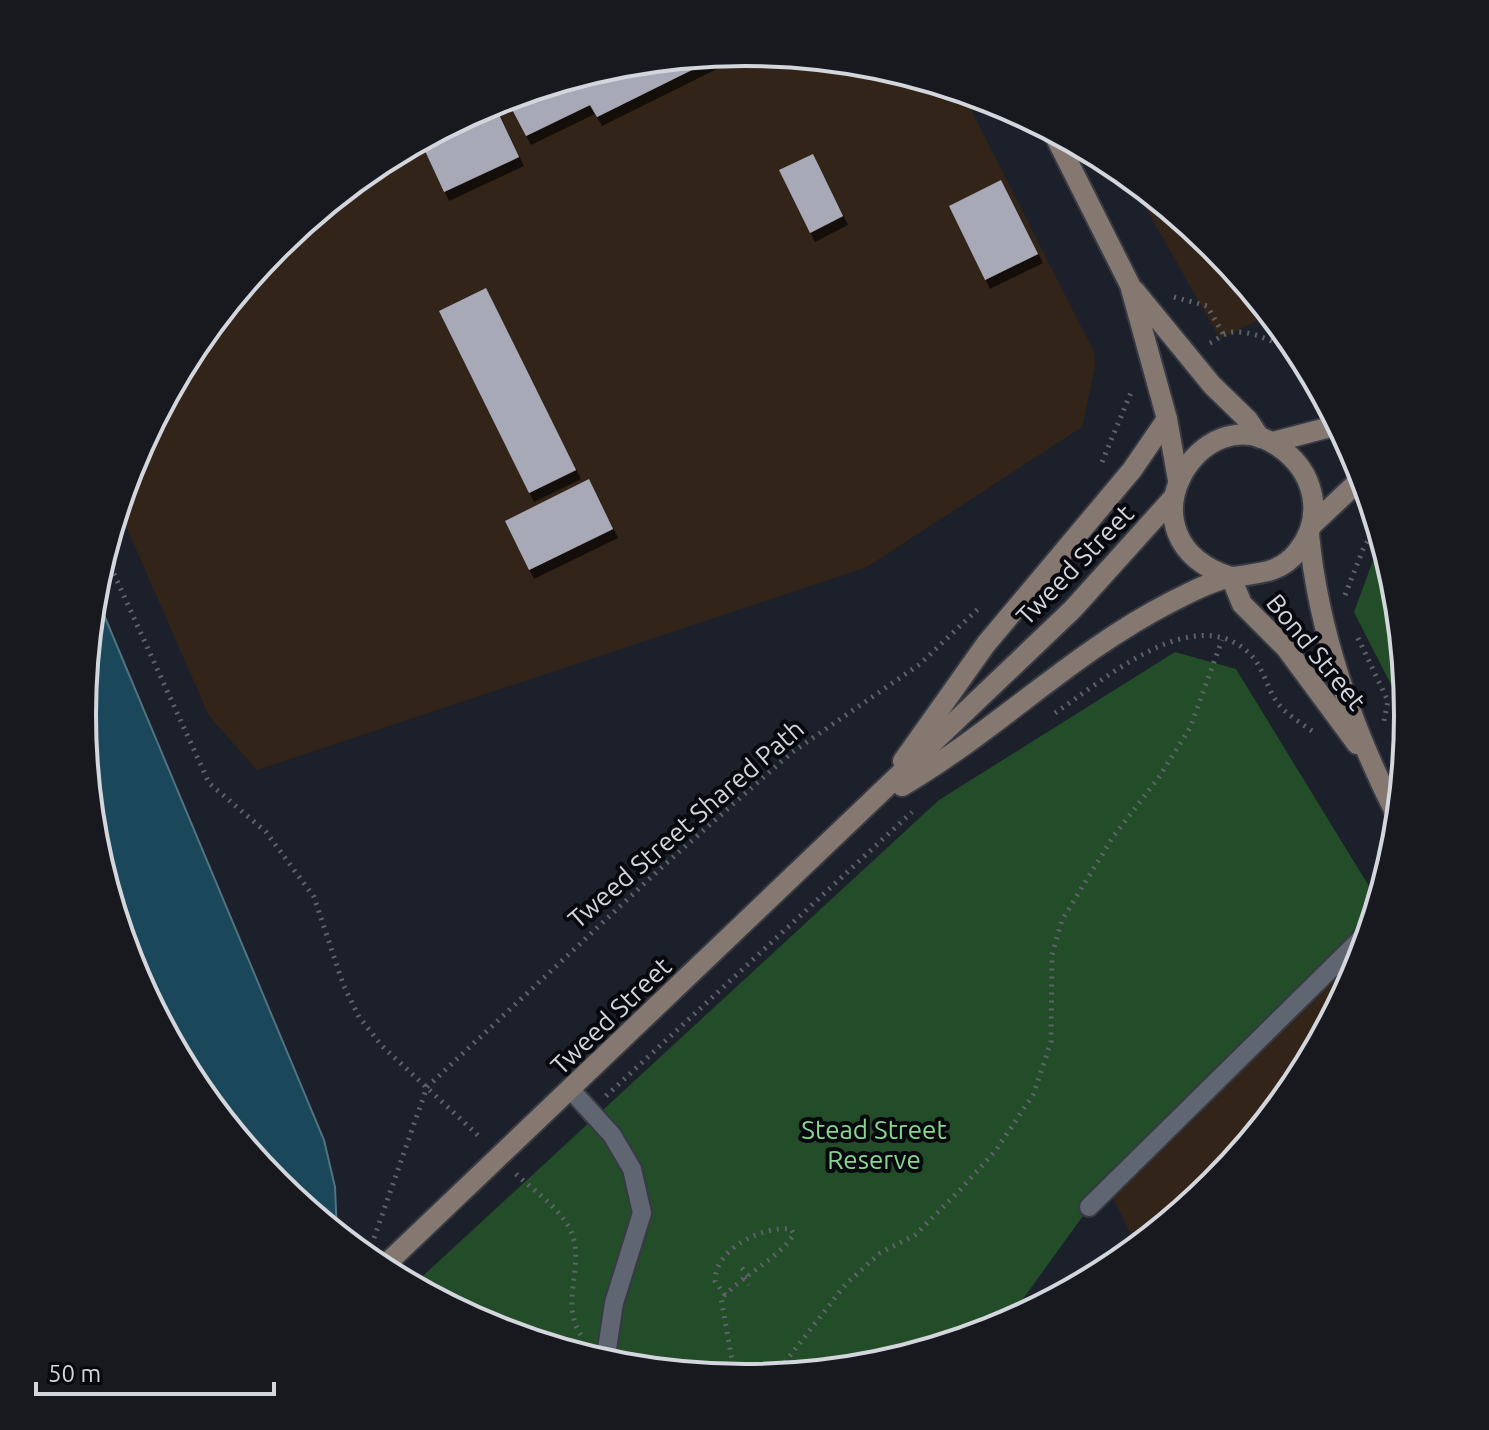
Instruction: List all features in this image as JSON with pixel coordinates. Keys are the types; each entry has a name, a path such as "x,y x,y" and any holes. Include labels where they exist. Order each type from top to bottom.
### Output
{"main road":[{"name":"Bond Street","path":"1062,149 1130,285 1167,419 1175,489 1173,516 1186,549 1199,562 1231,577 1255,577 1278,569 1296,554 1310,530"},
{"name":"Bond Street","path":"1130,285 1266,440 1293,457 1308,477 1314,500 1310,530 1319,602 1367,757"},
{"path":"875,800 986,644 1132,470 1167,419"},
{"path":"1175,489 1188,463 1211,445 1240,436 1266,440 1323,421"},
{"path":"1310,530 1352,488"},
{"name":"Tweed Street","path":"391,1259 1073,609 1175,489"},
{"name":"Bond Street","path":"1231,577 1242,604 1286,648 1367,757 1388,799"},
{"name":"Tweed Street","path":"875,800 942,762 1069,664 1139,618 1231,577"}],"lane":[{"path":"1089,1207 1349,951"},
{"path":"571,1090 588,1113 612,1135 632,1169 642,1213 614,1303 607,1349"}],"path":[{"path":"1179,298 1207,306 1224,335"},
{"path":"1199,350 1224,335 1245,334 1280,348"},
{"path":"1099,469 1133,389 1141,383"},
{"path":"1344,602 1369,539"},
{"path":"112,570 209,783 266,832 314,897 343,984 359,1017 382,1046 500,1155"},
{"name":"Tweed Street Shared Path","path":"371,1245 427,1087 573,948 779,764 920,664 987,600"},
{"path":"1354,631 1388,701 1385,717"},
{"path":"1041,722 1153,648 1180,636 1222,640 1249,652 1260,666 1280,705 1315,734"},
{"path":"784,1363 845,1285 880,1253 915,1235 959,1191 996,1150 1033,1095 1051,1042 1052,955 1062,920 1113,837 1159,777 1190,728 1222,640"},
{"path":"588,1113 914,809"},
{"path":"529,1164 517,1174 555,1210 571,1232 575,1248 571,1312 586,1342"},
{"path":"725,1295 715,1281 716,1269 735,1248 765,1231 791,1229 794,1234 791,1240 778,1250 725,1295 721,1298 733,1364"},
{"path":"742,1268 749,1285"}],"shaded area":[{"path":"702,67 787,67 871,78 969,106 1094,352 1095,367 1082,427 867,567 257,770 209,716 125,524 162,428 205,354 257,287 286,256 349,200 420,153 496,115 536,100 618,78"},
{"path":"1143,202 1203,256 1259,320 1220,339"},
{"path":"1358,928 1327,1002 1307,1040 1259,1110 1203,1174 1132,1236 1106,1184"}],"green space":[{"path":"1374,558 1388,630 1393,688 1354,612"},
{"name":"Stead Street Reserve","path":"1175,652 1236,669 1370,887 1358,928 1106,1184 1021,1302 993,1315 953,1330 871,1352 787,1363 702,1363 618,1352 536,1330 496,1315 421,1278 939,800"}],"water":[{"path":"104,614 324,1140 335,1187 336,1219 286,1174 230,1110 182,1039 145,963 118,883 101,800 96,715"}],"building":[{"path":"696,68 597,117 590,105 526,136 512,109 618,78"},
{"path":"499,114 519,157 444,192 425,150"},
{"path":"813,154 843,216 810,233 779,170"},
{"path":"1001,180 1038,254 985,280 949,206"},
{"path":"486,288 576,470 529,493 439,311"},
{"path":"589,479 613,529 529,570 505,521"}]}
